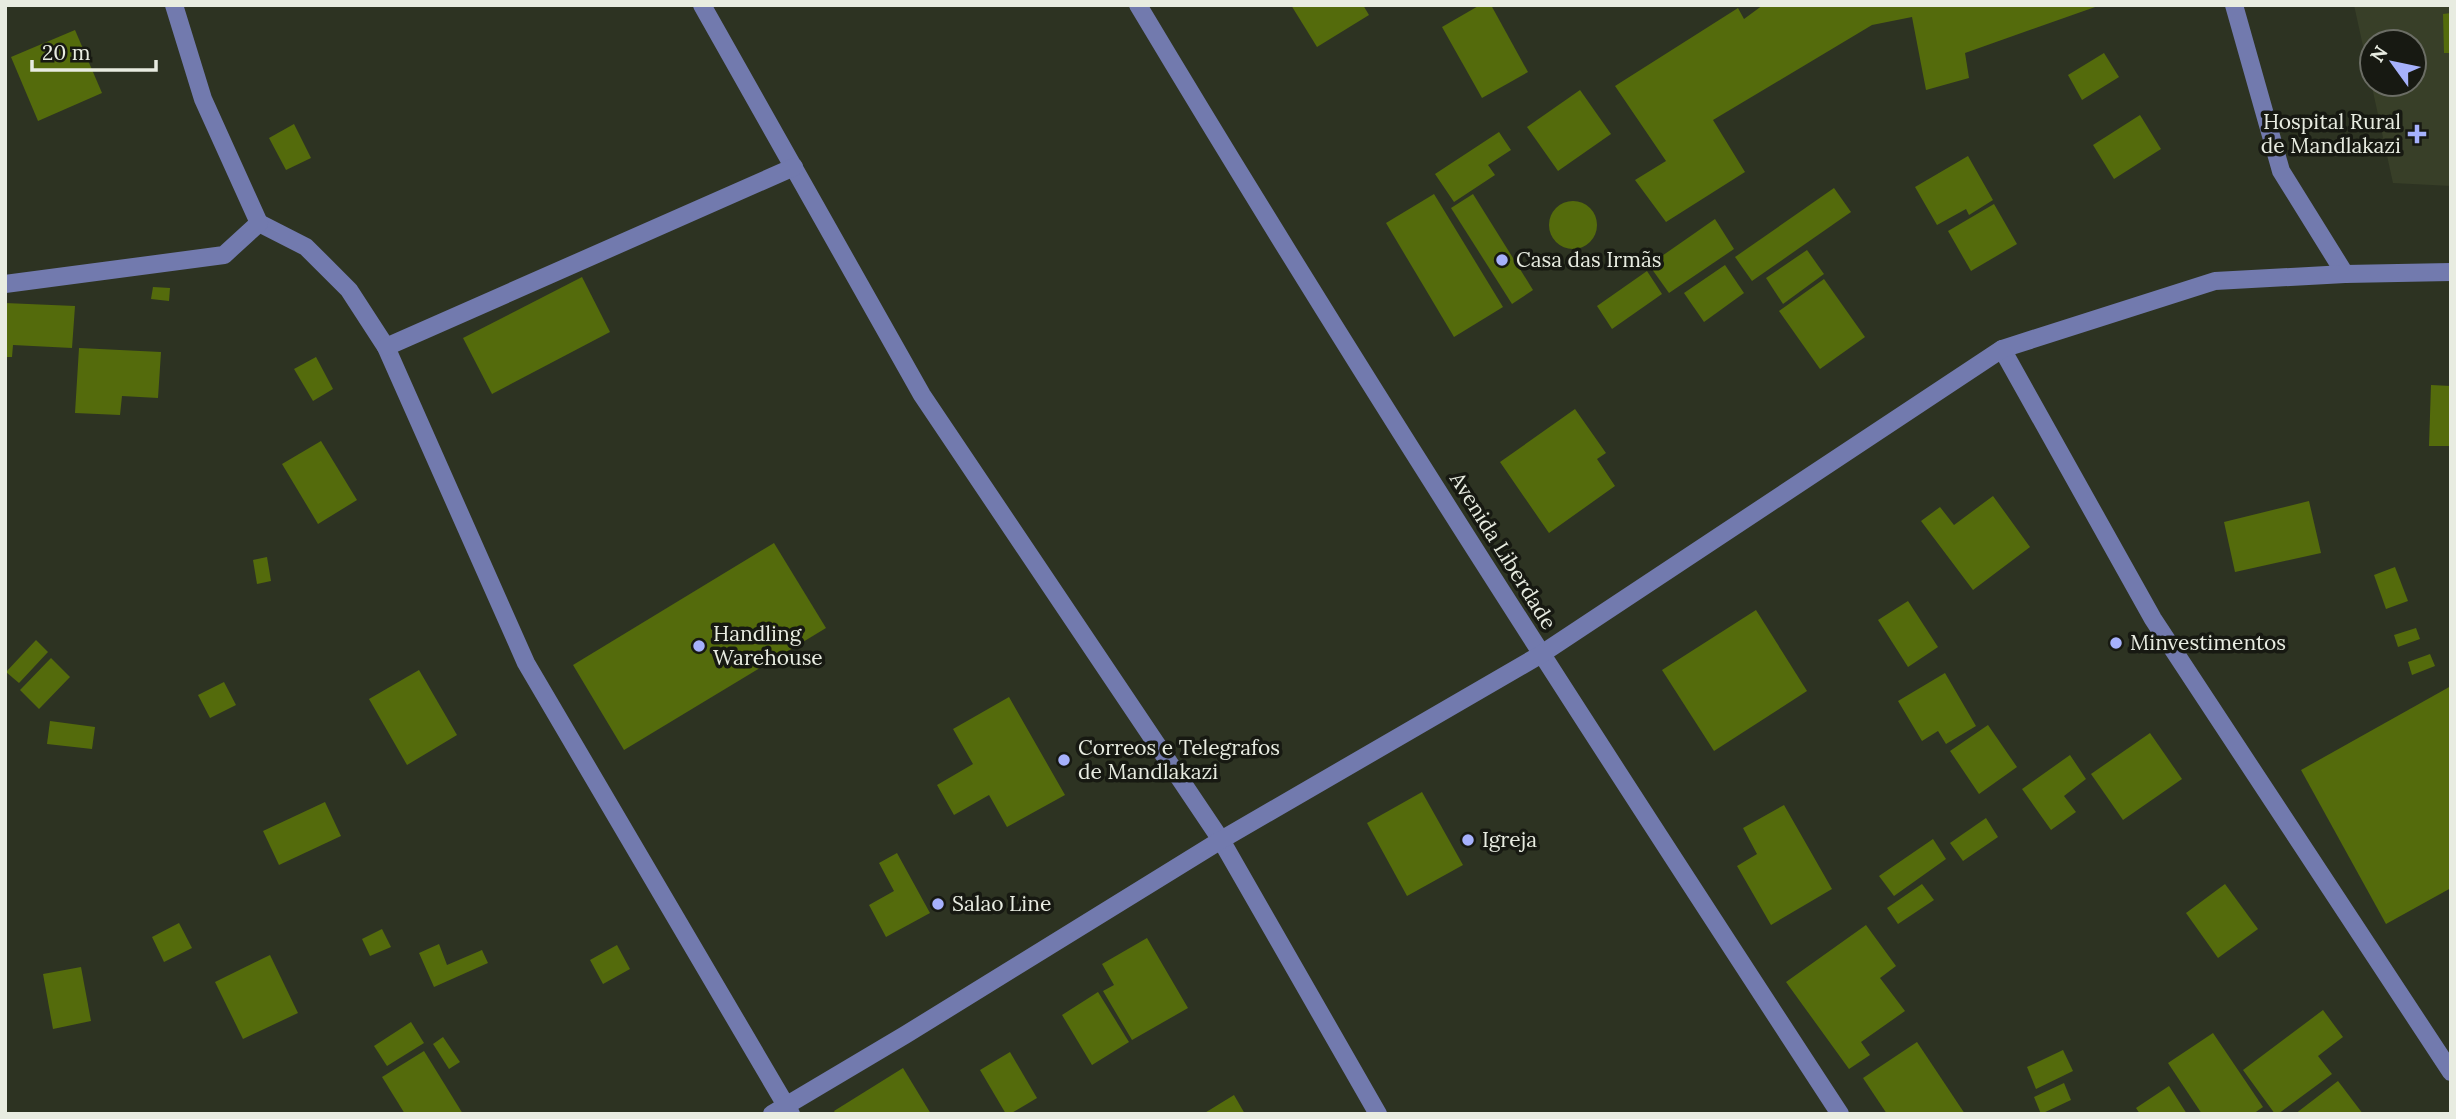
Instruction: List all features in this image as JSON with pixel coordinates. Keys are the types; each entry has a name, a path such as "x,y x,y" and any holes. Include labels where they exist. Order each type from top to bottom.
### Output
{"street":[{"path":"174,5 203,99 259,223 306,247 349,290 386,347 526,663 783,1111 1221,840 1541,655 2002,349 2215,281 2451,272"},
{"path":"702,5 922,395 1221,840 1378,1114"},
{"name":"Avenida Liberdade","path":"1139,5 1219,139 1541,655 1840,1114"},
{"path":"2234,5 2281,171 2346,274"},
{"path":"386,347 794,167"},
{"path":"5,284 224,255 259,223"},
{"path":"2002,349 2153,619 2451,1072"}],"shaded area":[{"name":"Hospital Rural de Mandlakazi","path":"2354,5 2451,5 2451,186 2393,183 2374,98 2428,98 2428,28 2359,28"}],"building":[{"path":"1291,5 1363,5 1369,15 1317,47"},
{"path":"1480,5 1491,5 1528,72 1482,98 1442,27"},
{"path":"1763,5 2098,6 1965,53 1969,78 1926,90 1912,17 1872,25 1713,120 1745,172 1666,222 1635,180 1666,161 1615,86 1738,8 1744,19"},
{"path":"2451,13 2451,53 2444,53 2443,14"},
{"path":"75,30 102,93 38,121 11,57"},
{"path":"2104,53 2119,77 2082,100 2068,75"},
{"path":"1580,90 1611,134 1558,171 1527,127"},
{"path":"2140,115 2161,149 2114,179 2093,145"},
{"path":"294,124 311,158 286,170 269,138"},
{"path":"1499,132 1511,150 1488,165 1495,175 1454,202 1435,174"},
{"path":"1968,156 1993,200 1969,215 1966,209 1937,225 1915,187"},
{"path":"1834,188 1851,212 1752,281 1735,257"},
{"path":"1434,194 1503,307 1454,337 1386,223"},
{"path":"1473,194 1533,290 1512,304 1451,208"},
{"path":"1573,201 1590,208 1597,225 1590,242 1573,249 1556,242 1549,225 1556,208"},
{"path":"1994,204 2017,244 1971,271 1948,231"},
{"path":"1715,219 1734,249 1669,293 1649,265"},
{"path":"1807,250 1824,274 1783,304 1766,278"},
{"path":"1725,265 1744,293 1704,322 1684,293"},
{"path":"1647,271 1662,294 1612,329 1597,306"},
{"path":"582,277 610,332 492,394 463,338"},
{"path":"1824,279 1865,337 1820,369 1779,311"},
{"path":"153,287 170,288 169,301 151,299"},
{"path":"5,303 75,306 72,348 13,345 12,357 5,357"},
{"path":"79,348 161,352 158,398 122,396 120,415 75,413"},
{"path":"316,357 333,389 313,401 294,369"},
{"path":"2431,385 2451,386 2450,446 2429,446"},
{"path":"1575,409 1606,453 1597,459 1615,486 1549,533 1500,462"},
{"path":"321,441 357,500 318,524 282,464"},
{"path":"1993,496 2030,547 1973,590 1921,521 1940,507 1954,525"},
{"path":"2309,501 2321,553 2235,572 2224,522"},
{"name":"Handling Warehouse","path":"774,543 826,628 624,750 573,665"},
{"path":"267,557 271,581 257,584 253,560"},
{"path":"2395,567 2408,601 2386,609 2374,575"},
{"path":"1908,601 1938,647 1908,667 1878,620"},
{"path":"1756,610 1807,691 1714,751 1662,670"},
{"path":"2416,628 2420,639 2398,647 2394,635"},
{"path":"36,640 48,652 19,683 6,672"},
{"path":"2430,654 2435,666 2412,675 2408,662"},
{"path":"51,658 70,677 39,709 20,690"},
{"path":"419,670 457,735 407,765 369,699"},
{"path":"1945,673 1976,726 1946,744 1938,731 1922,741 1898,701"},
{"path":"224,682 236,705 210,718 198,695"},
{"path":"2451,686 2451,888 2386,924 2301,770"},
{"path":"1009,697 1065,795 1007,827 989,795 954,815 937,785 973,764 953,729"},
{"path":"50,721 95,727 92,749 47,744"},
{"path":"1988,725 2017,767 1979,794 1950,751"},
{"path":"2150,733 2182,779 2123,820 2091,774"},
{"path":"2070,755 2086,779 2064,796 2076,812 2051,830 2022,789"},
{"path":"1422,792 1463,865 1407,896 1367,823"},
{"path":"325,802 341,836 279,865 263,831"},
{"path":"1784,805 1832,889 1771,925 1737,866 1757,854 1743,828"},
{"path":"1986,818 1998,837 1963,861 1950,843"},
{"path":"1933,839 1946,859 1894,896 1879,876"},
{"path":"897,853 930,913 886,937 869,905 894,891 879,863"},
{"path":"1922,884 1934,900 1898,924 1887,908"},
{"path":"2225,884 2258,929 2218,958 2186,913"},
{"path":"179,923 192,948 164,962 152,937"},
{"path":"1866,925 1896,966 1880,978 1905,1011 1861,1042 1870,1055 1849,1069 1786,982"},
{"path":"382,929 391,947 370,956 362,939"},
{"path":"1147,938 1188,1008 1132,1040 1103,991 1114,985 1102,964"},
{"path":"439,944 447,965 482,950 488,963 434,987 419,953"},
{"path":"617,945 630,969 603,984 590,960"},
{"path":"270,955 298,1013 243,1039 215,982"},
{"path":"81,967 91,1021 53,1029 43,974"},
{"path":"1098,992 1129,1042 1092,1065 1062,1015"},
{"path":"2323,1010 2343,1037 2318,1056 2332,1074 2275,1114 2243,1070"},
{"path":"411,1022 424,1043 387,1066 374,1046"},
{"path":"2213,1033 2263,1107 2253,1114 2202,1114 2168,1063"},
{"path":"443,1037 460,1062 449,1069 433,1044"},
{"path":"1917,1042 1965,1114 1887,1114 1863,1078"},
{"path":"2063,1050 2073,1071 2036,1089 2027,1067"},
{"path":"424,1051 463,1114 405,1114 382,1077"},
{"path":"1010,1052 1037,1098 1006,1114 980,1070"},
{"path":"903,1068 931,1114 836,1114 834,1111"},
{"path":"2338,1081 2363,1114 2295,1114"},
{"path":"2064,1083 2071,1100 2041,1114 2034,1097"},
{"path":"2169,1086 2187,1114 2140,1114 2136,1108"},
{"path":"1234,1095 1245,1114 1203,1114"}],"place":[{"name":"Hospital Rural de Mandlakazi","path":"2417,134"},
{"name":"Casa das Irmãs","path":"1502,260"},
{"name":"Minvestimentos","path":"2116,643"},
{"name":"Handling Warehouse","path":"699,646"},
{"name":"Correos e Telegrafos de Mandlakazi","path":"1064,760"},
{"name":"Igreja","path":"1468,840"},
{"name":"Salao Line","path":"938,904"}]}
